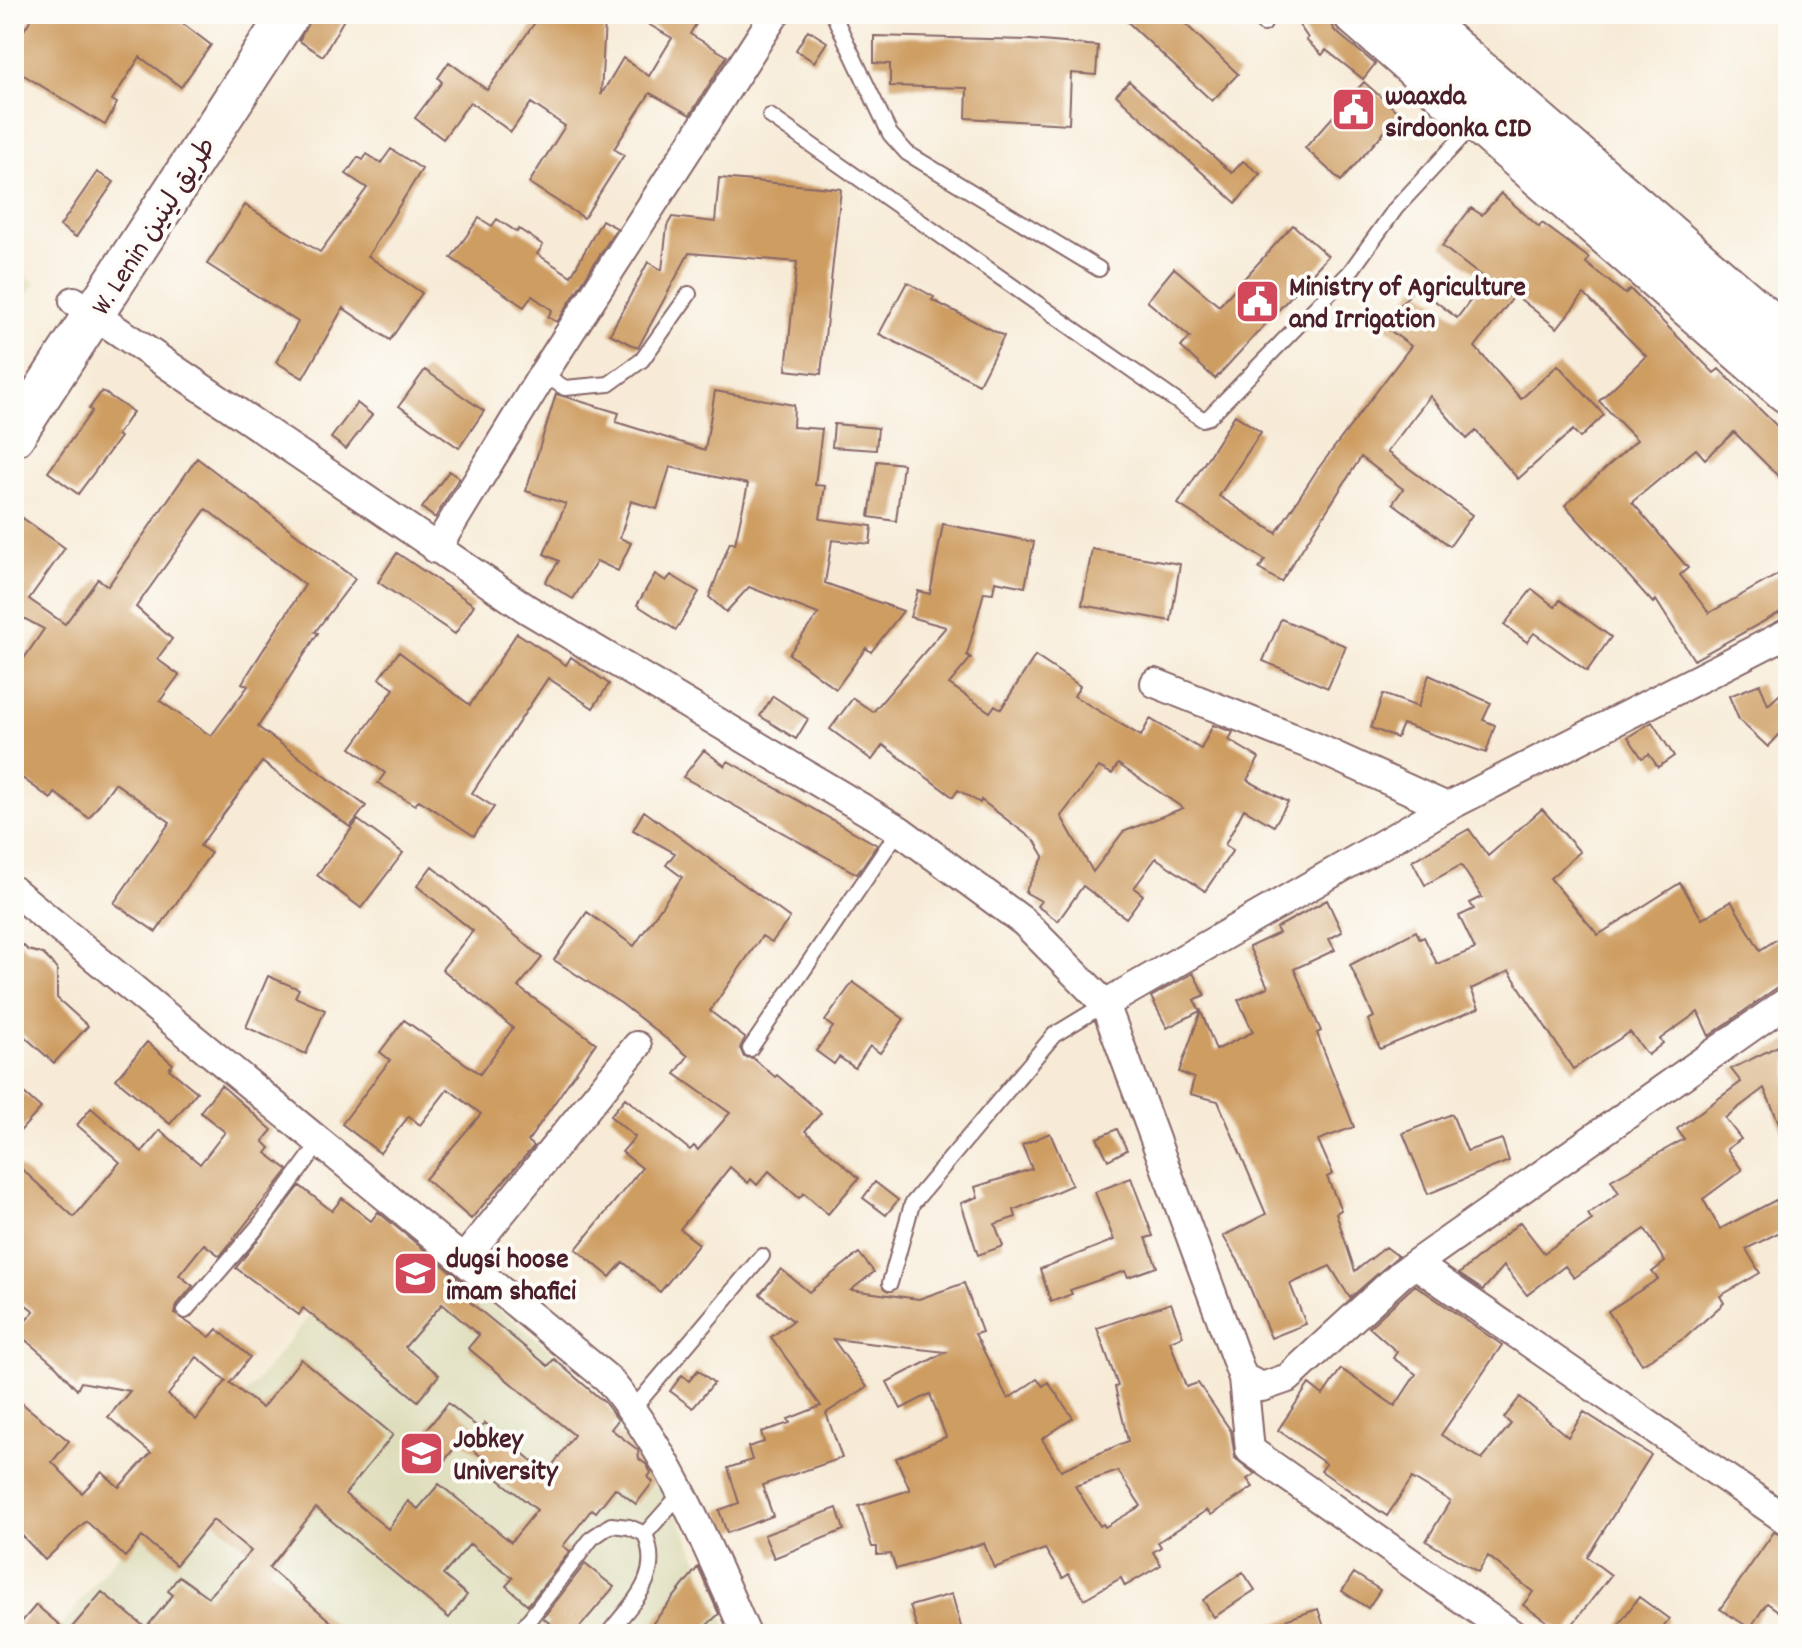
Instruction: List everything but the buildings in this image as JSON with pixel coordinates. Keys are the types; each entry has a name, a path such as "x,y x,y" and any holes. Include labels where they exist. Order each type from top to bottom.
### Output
{"highway":[{"path":"1356,14 1788,391"},
{"path":"1411,14 1788,340"}],"main road":[{"path":"14,391 84,307 274,17"},
{"name":"W. Lenin طريق لينين","path":"14,436 84,307"}],"street":[{"path":"436,549 543,374 775,14"},
{"path":"84,307 527,609 899,830 1024,922 1105,1004 1243,1378 1250,1450 1512,1634"},
{"path":"1105,1004 1447,807 1788,633"},
{"path":"1155,683 1313,746 1447,807"},
{"path":"14,891 608,1379 633,1409 683,1491 746,1634"},
{"path":"1243,1378 1262,1387 1288,1378 1401,1274 1788,1001"},
{"path":"463,1260 637,1046"},
{"path":"1417,1265 1788,1521"}],"lane":[{"path":"833,14 898,145 1099,269"},
{"path":"1252,14 1264,24"},
{"path":"770,116 1202,419 1209,417 1350,272 1396,208 1478,120"},
{"path":"543,374 565,388 609,384 642,360 689,294"},
{"path":"750,1049 899,830"},
{"path":"890,1283 912,1204 1054,1035 1105,1004"},
{"path":"185,1311 261,1223 321,1141"},
{"path":"633,1409 762,1256"},
{"path":"645,1534 683,1491"},
{"path":"518,1634 592,1538 611,1525 629,1527 645,1534 652,1552 649,1581 608,1634"}],"shaded area":[{"path":"14,269 36,283 14,314"},
{"name":"Jobkey University","path":"385,1221 549,1349 626,1423 664,1483 730,1634 54,1634"}],"place":[{"name":"waaxda sirdoonka CID","path":"1354,110"},
{"name":"Ministry of Agriculture and Irrigation","path":"1258,301"},
{"name":"dugsi hoose imam shafici","path":"415,1273"},
{"name":"Jobkey University","path":"422,1453"}]}
